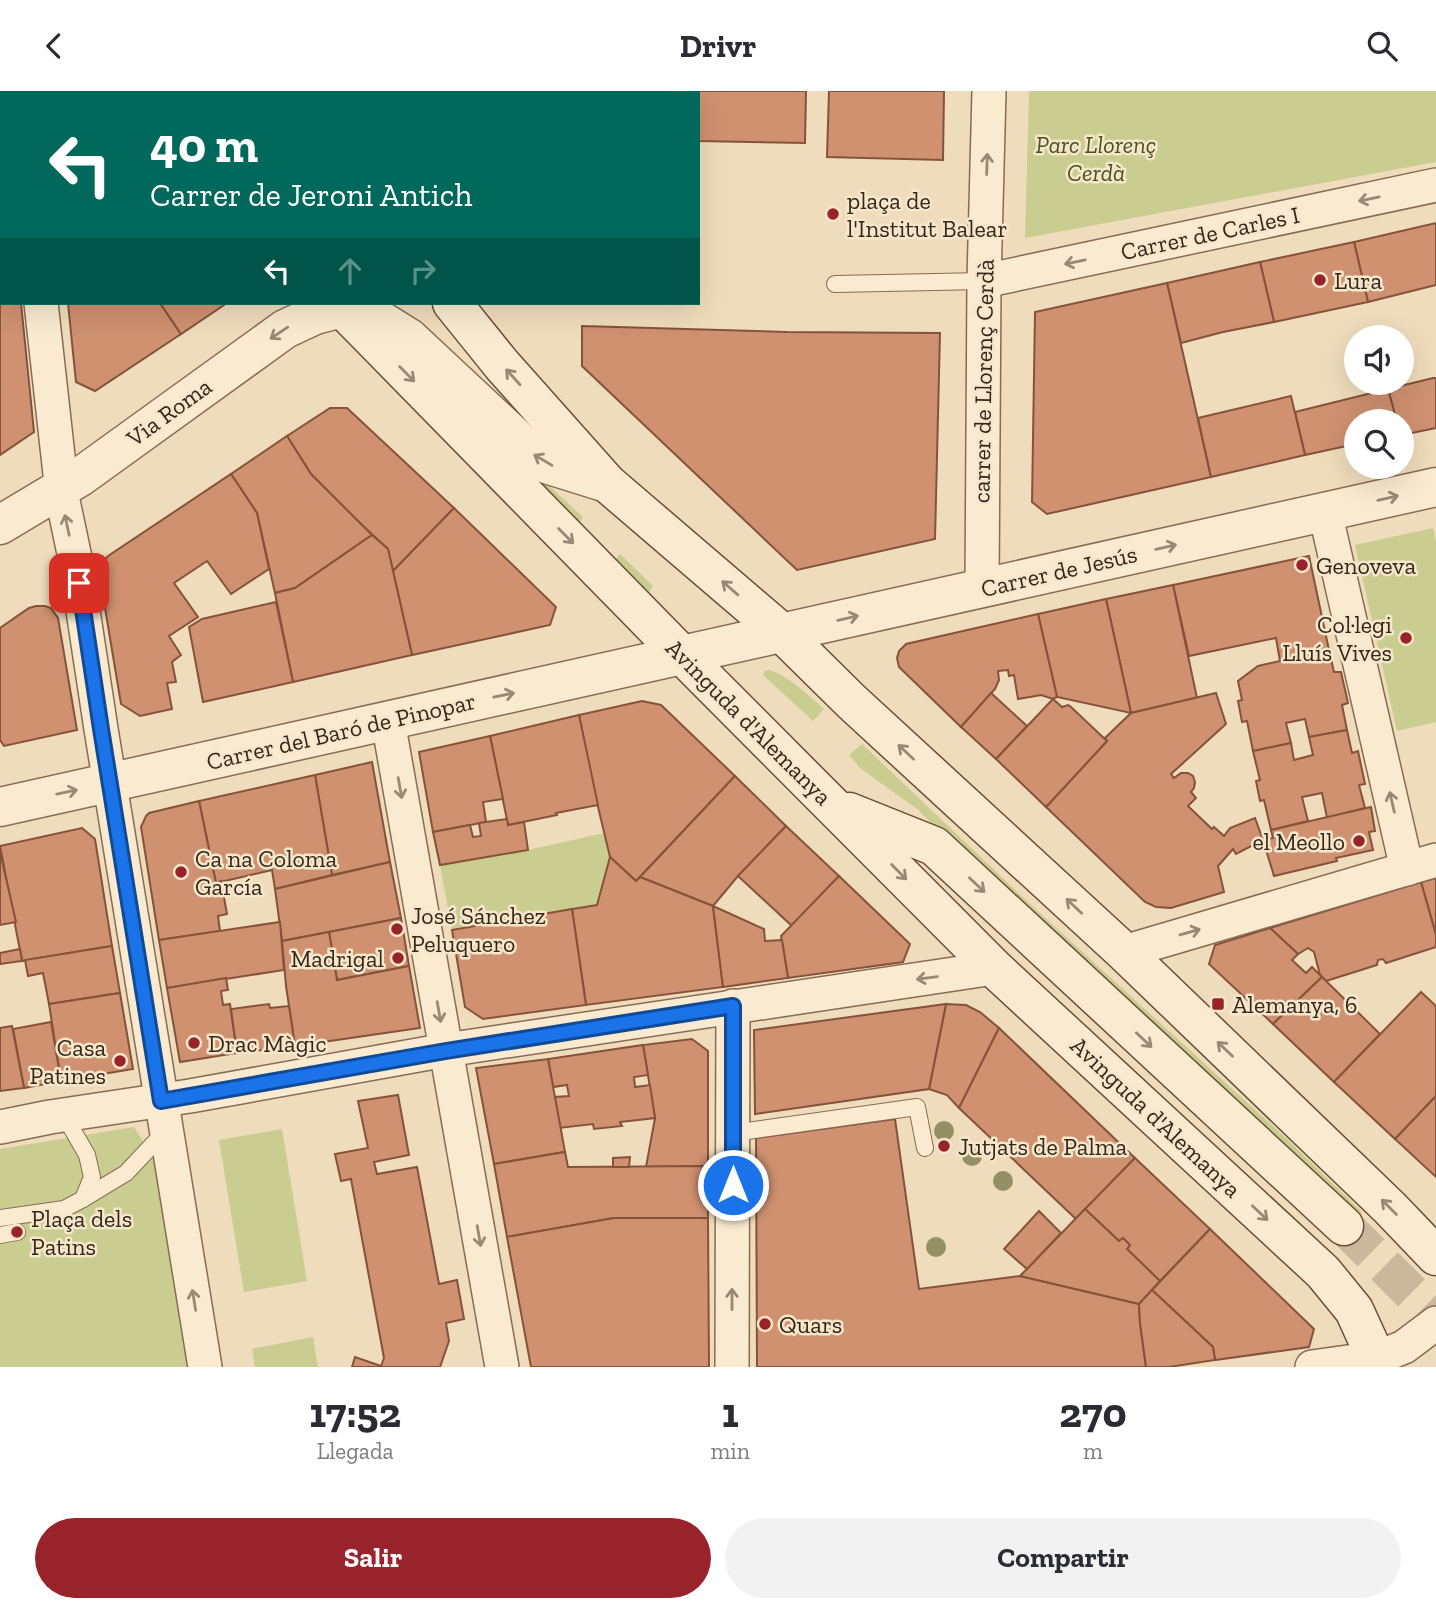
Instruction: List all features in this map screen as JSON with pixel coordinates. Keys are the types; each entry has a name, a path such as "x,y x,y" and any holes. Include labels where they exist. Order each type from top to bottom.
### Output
{"main road":[{"name":"Via Roma","path":"0,525 80,477 285,328 341,305"},
{"path":"341,305 372,315 409,338 543,463 607,483"},
{"name":"Avinguda d'Alemanya","path":"341,305 682,656 994,968 1324,1272 1354,1310 1376,1362"},
{"path":"454,305 502,365 607,483 781,632 852,702 1124,952 1390,1208 1436,1257"},
{"name":"Carrer de Jesús","path":"682,656 1436,487"},
{"name":"Carrer del Baró de Pinopar","path":"0,807 682,656"},
{"path":"834,806 934,846 1344,1226"}],"street":[{"name":"carrer de Llorenç Cerdà","path":"982,588 984,281 989,91"},
{"name":"Carrer de Carles I","path":"984,281 1436,185"},
{"path":"41,305 64,512 75,558 205,1367"},
{"path":"1124,952 1422,864 1325,512"},
{"path":"388,721 502,1367"},
{"path":"0,1127 64,1115 163,1114 446,1051 994,968"},
{"path":"732,1367 733,1006"},
{"path":"1312,1367 1376,1362 1404,1347 1436,1323"}],"lane":[{"path":"835,284 984,281"},
{"path":"733,1133 917,1107 925,1148"},
{"path":"0,1218 64,1209 126,1173 157,1140 163,1114"},
{"path":"64,1115 87,1155 92,1177 83,1199"},
{"path":"0,1235 17,1232"}],"green space":[{"name":"Parc Llorenç Cerdà","path":"1029,91 1436,91 1436,162 1025,238"},
{"path":"419,366 583,517 578,525"},
{"name":"Col·legi Lluís Vives","path":"1433,528 1436,542 1436,722 1397,731 1355,545"},
{"path":"620,554 653,586 649,593 616,559"},
{"path":"770,670 792,682 824,709 813,721 763,675"},
{"path":"862,744 1029,903 1286,1138 1362,1212 1359,1218 971,863 917,809 860,768 849,755"},
{"path":"604,833 610,857 597,905 452,930 440,865 528,850"},
{"path":"134,1127 155,1160 188,1367 0,1367 0,1149"},
{"path":"282,1129 307,1281 244,1292 219,1140"},
{"path":"313,1337 318,1367 255,1367 252,1349"}],"building":[{"path":"700,91 806,91 805,143 700,141"},
{"path":"829,91 944,91 943,160 827,157"},
{"path":"1436,223 1436,285 1368,302 1354,242"},
{"path":"1354,242 1368,302 1274,322 1260,262"},
{"path":"1260,262 1274,322 1181,343 1167,283"},
{"path":"1167,283 1211,477 1047,514 1032,502 1035,312"},
{"path":"0,305 21,305 34,432 0,455"},
{"path":"68,305 161,305 181,334 95,391 76,382"},
{"path":"161,305 224,305 181,334"},
{"path":"582,326 940,333 935,539 797,570 582,366"},
{"path":"1436,378 1436,428 1414,433 1414,409 1393,409 1390,395 1414,395 1414,383"},
{"path":"1364,395 1390,395 1393,409 1344,409 1344,447 1305,455 1295,412"},
{"path":"1291,396 1305,455 1211,477 1198,418"},
{"path":"330,408 347,408 454,508 393,571 388,549 311,474 287,436"},
{"path":"287,436 311,474 372,535 295,588 275,593 257,513 231,474"},
{"path":"231,474 257,513 269,569 231,594 207,561 174,583 198,617 169,636 181,655 172,662 176,682 167,683 172,709 140,716 121,704 100,565 108,556"},
{"path":"454,508 556,607 550,625 412,655 393,571"},
{"path":"372,535 388,549 412,655 293,682 275,593 295,588"},
{"path":"1309,556 1329,650 1280,661 1276,638 1189,656 1173,585"},
{"path":"1173,585 1197,698 1131,713 1106,599"},
{"path":"1106,599 1131,713 1057,697 1038,614"},
{"path":"276,602 293,682 203,702 189,627 202,619"},
{"path":"36,606 51,608 58,618 77,730 4,746 0,740 0,628"},
{"path":"1038,614 1057,697 1053,699 1041,695 1018,699 1014,675 1009,676 1008,670 998,671 999,680 995,689 961,727 899,667 899,651 906,644"},
{"path":"1329,650 1334,672 1341,672 1348,703 1342,705 1347,730 1309,737 1305,719 1286,723 1291,743 1253,751 1247,721 1242,722 1238,701 1242,700 1238,681 1258,666"},
{"path":"991,693 1027,726 996,759 961,727"},
{"path":"1216,693 1226,724 1171,774 1174,778 1181,773 1193,776 1195,782 1191,792 1196,798 1188,806 1212,829 1214,827 1224,836 1230,828 1255,818 1263,840 1236,854 1233,849 1218,866 1224,892 1171,908 1156,907 1145,902 1046,807 1107,741 1105,738 1131,713"},
{"path":"1053,699 1062,707 1070,706 1107,741 1046,807 996,759"},
{"path":"642,701 661,705 735,776 636,881 610,857 579,715"},
{"path":"579,715 598,805 508,825 490,736"},
{"path":"1347,730 1352,753 1358,751 1365,784 1359,785 1365,808 1327,818 1322,793 1302,797 1308,821 1271,830 1264,800 1260,801 1256,781 1260,780 1253,751 1291,743 1294,760 1313,755 1309,737"},
{"path":"490,736 503,799 483,802 486,822 433,832 419,752"},
{"path":"372,762 390,862 332,875 315,775"},
{"path":"315,775 332,875 275,889 272,870 216,883 199,801"},
{"path":"735,776 786,826 713,906 640,877"},
{"name":"Ca na Coloma García","path":"199,801 216,883 221,881 227,914 218,916 220,931 159,940 141,827 149,813"},
{"path":"1371,807 1375,831 1369,832 1373,850 1274,876 1263,840 1273,838 1271,830"},
{"path":"507,819 508,825 524,822 528,850 440,865 433,832 470,825 473,837 481,836 479,823"},
{"path":"786,826 839,876 792,926 738,876"},
{"path":"82,828 95,839 112,946 22,961 0,846"},
{"path":"0,852 16,922 0,925"},
{"path":"610,857 636,881 640,877 713,906 723,987 586,1005 572,909 597,905"},
{"path":"390,862 401,918 282,941 275,889"},
{"path":"839,876 910,944 903,962 788,978 781,936"},
{"path":"1436,878 1436,935 1421,882"},
{"path":"1421,882 1436,935 1436,947 1386,963 1383,959 1378,960 1377,965 1326,981 1320,975 1314,952 1308,948 1298,954 1270,928"},
{"path":"713,906 764,929 765,941 782,940 788,978 723,987"},
{"path":"572,909 586,1005 483,1019 465,1007 452,930"},
{"path":"401,918 409,966 337,980 329,932"},
{"path":"280,922 284,970 167,988 159,940"},
{"path":"1270,928 1298,954 1292,960 1306,973 1312,967 1322,977 1273,1024 1209,964 1215,945"},
{"path":"329,932 337,980 409,966 420,1028 295,1046 282,941"},
{"path":"112,946 120,993 49,1004 43,973 28,976 25,960"},
{"path":"20,949 22,961 0,964 0,953"},
{"path":"1322,977 1380,1034 1334,1082 1273,1024"},
{"path":"226,978 228,990 221,991 223,1005 230,1004 237,1053 180,1062 167,988"},
{"path":"1421,992 1436,1006 1436,1096 1395,1139 1334,1082"},
{"path":"120,993 133,1069 61,1081 49,1004"},
{"path":"269,1004 270,1008 289,1006 295,1046 237,1053 231,1009"},
{"path":"946,1004 966,1005 980,1012 999,1028 959,1108 947,1095 929,1089"},
{"path":"946,1004 929,1089 755,1114 754,1030"},
{"path":"51,1022 61,1081 24,1088 13,1029"},
{"path":"12,1026 24,1088 0,1091 0,1028"},
{"path":"999,1028 1135,1158 1076,1219 959,1108"},
{"path":"692,1039 708,1051 708,1166 646,1167 655,1118 643,1045"},
{"path":"643,1045 648,1075 634,1077 635,1087 650,1085 655,1118 620,1122 622,1126 594,1129 593,1124 559,1128 555,1097 569,1096 567,1085 553,1087 548,1059"},
{"path":"548,1059 565,1152 494,1164 476,1068"},
{"path":"398,1095 409,1155 374,1162 377,1174 417,1167 439,1284 457,1280 464,1319 446,1323 449,1341 440,1367 352,1367 355,1357 381,1366 384,1358 351,1179 341,1181 335,1154 368,1148 358,1101"},
{"path":"1436,1096 1436,1177 1395,1139"},
{"path":"895,1119 919,1289 1020,1276 1139,1304 1146,1367 757,1367 756,1138"},
{"path":"565,1152 568,1167 708,1166 708,1218 614,1218 507,1237 494,1164"},
{"path":"630,1157 629,1167 613,1167 613,1158"},
{"path":"1135,1158 1210,1229 1160,1281 1127,1249 1130,1245 1123,1238 1119,1241 1085,1209"},
{"path":"1085,1209 1119,1241 1123,1238 1130,1245 1127,1249 1160,1281 1139,1304 1020,1276"},
{"path":"1039,1211 1061,1233 1027,1269 1004,1249"},
{"path":"614,1218 708,1218 709,1367 531,1367 507,1237"},
{"path":"1210,1229 1314,1329 1309,1347 1215,1360 1213,1347 1152,1290"},
{"path":"1152,1290 1213,1347 1215,1360 1169,1367 1146,1367 1139,1304"}],"tunnel":[{"path":"1344,1226 1436,1317"}],"place":[{"name":"plaça de l'Institut Balear","path":"833,214"},
{"name":"Lura","path":"1320,280"},
{"name":"Genoveva","path":"1302,565"},
{"name":"Col·legi Lluís Vives","path":"1406,638"},
{"name":"el Meollo","path":"1359,841"},
{"name":"Ca na Coloma García","path":"181,872"},
{"name":"José Sánchez Peluquero","path":"397,929"},
{"name":"Madrigal","path":"398,958"},
{"name":"Alemanya, 6","path":"1218,1004"},
{"name":"Drac Màgic","path":"194,1043"},
{"name":"Casa Patines","path":"120,1061"},
{"name":"Jutjats de Palma","path":"944,1146"},
{"name":"Plaça dels Patins","path":"17,1232"},
{"name":"Quars","path":"765,1324"}],"route":[{"path":"79,583 161,1101 446,1051 733,1006 733,1185"}]}
